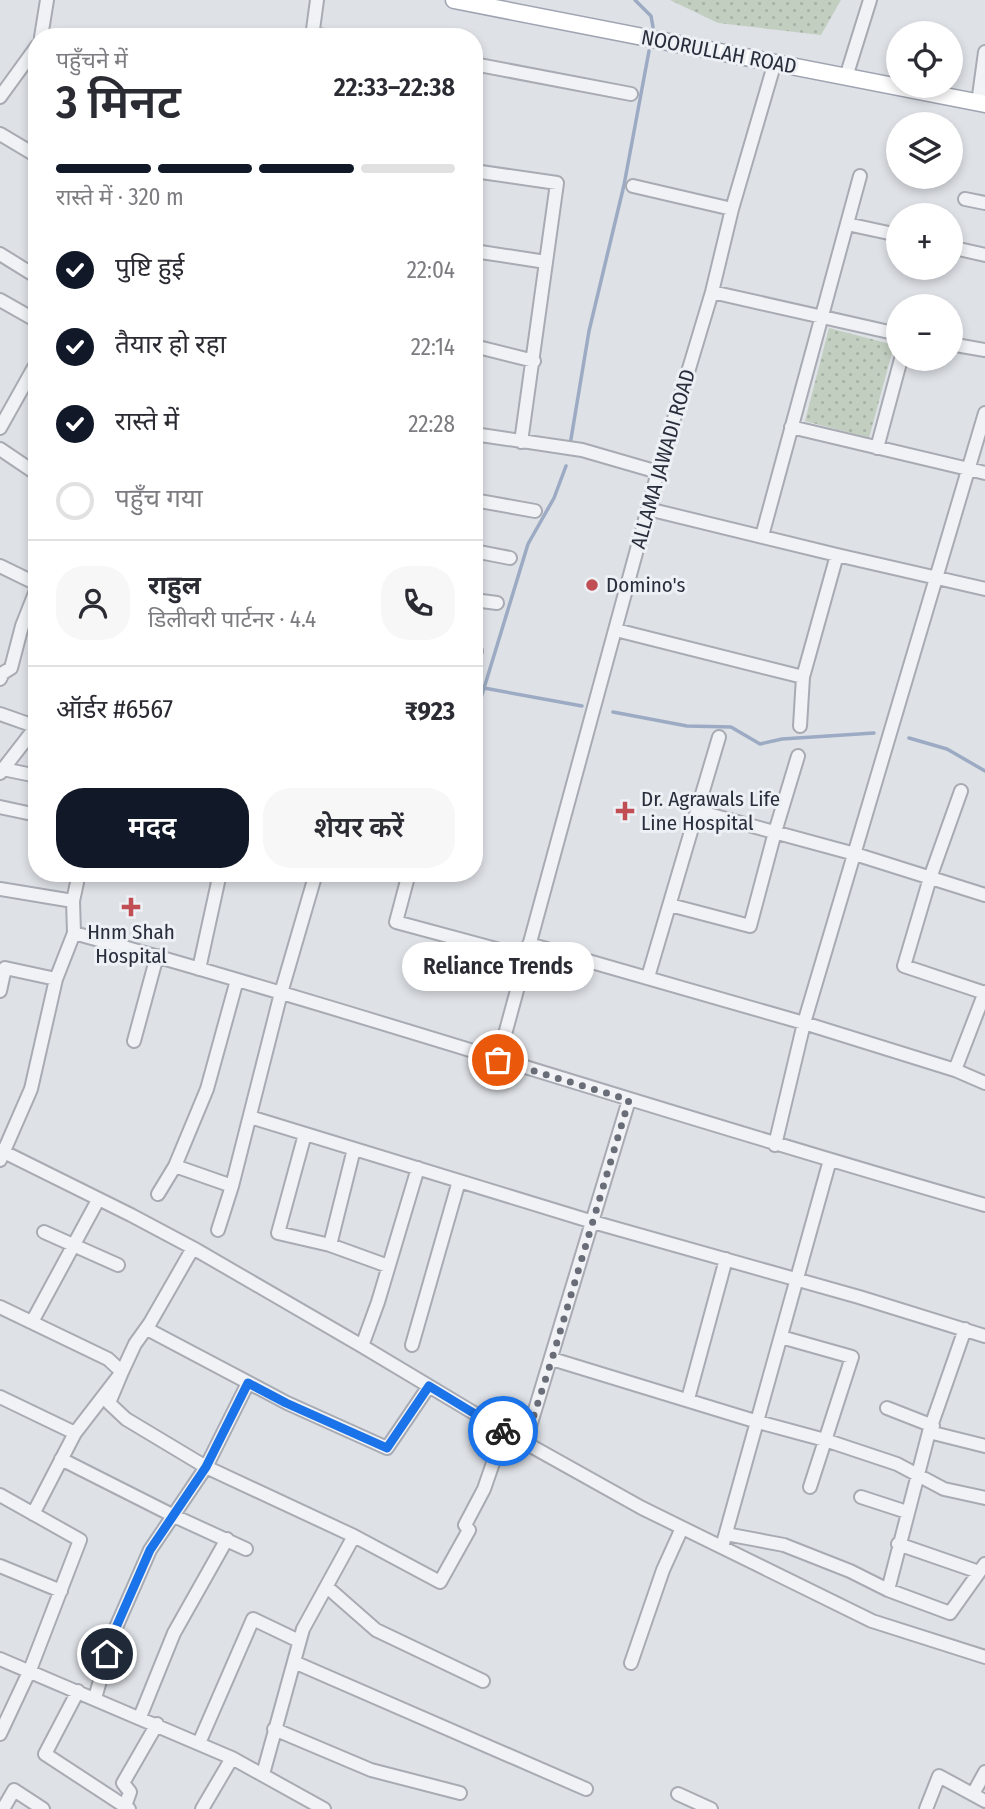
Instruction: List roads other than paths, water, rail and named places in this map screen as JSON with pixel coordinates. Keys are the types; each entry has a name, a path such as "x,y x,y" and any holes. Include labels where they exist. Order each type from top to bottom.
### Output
{"main road":[{"name":"NOORULLAH ROAD","path":"454,0 499,4 981,103"}],"street":[{"path":"42,28 47,0"},
{"path":"313,28 317,0"},
{"path":"846,77 870,0"},
{"path":"981,103 985,52"},
{"path":"0,97 28,58"},
{"name":"ALLAMA JAWADI ROAD","path":"498,1060 658,471 712,292 732,209 775,62"},
{"path":"483,66 631,94"},
{"path":"0,134 28,151"},
{"path":"483,172 557,183 521,442"},
{"path":"762,536 860,176"},
{"path":"633,186 732,209"},
{"path":"965,199 985,203"},
{"path":"847,224 886,232"},
{"path":"963,250 985,255"},
{"path":"483,252 546,262"},
{"path":"0,254 28,271"},
{"path":"712,292 886,331"},
{"path":"0,300 28,316"},
{"path":"963,346 985,350"},
{"path":"483,348 534,361"},
{"path":"877,448 898,371"},
{"path":"0,428 28,378"},
{"path":"775,1145 804,1023 985,413"},
{"path":"791,427 985,473"},
{"path":"483,436 582,450 658,471"},
{"path":"0,449 28,468"},
{"path":"483,502 535,511"},
{"path":"648,509 985,589"},
{"path":"483,553 510,558"},
{"path":"800,726 803,677 837,555"},
{"path":"0,566 28,581"},
{"path":"483,601 497,603"},
{"path":"0,679 10,668 28,610"},
{"path":"616,630 803,677"},
{"path":"0,714 28,721"},
{"path":"28,734 2,771 28,775"},
{"path":"648,977 719,737"},
{"path":"670,905 750,926 798,756"},
{"path":"956,1070 985,993 904,966 930,877 961,791"},
{"path":"0,807 28,813"},
{"path":"697,811 855,854 985,895"},
{"path":"77,882 73,901 74,933 55,979 31,1090 1,1154 193,1248 504,1432 682,1528 872,1621 985,1657"},
{"path":"199,969 218,882"},
{"path":"219,1230 281,993 313,882"},
{"path":"407,882 396,922 526,957"},
{"path":"0,889 73,901"},
{"path":"74,933 281,993 775,1145 985,1205"},
{"path":"529,944 804,1023 956,1070 985,1083"},
{"path":"134,1041 157,956"},
{"path":"0,991 2,968 55,979"},
{"path":"158,1194 175,1166 207,1089 237,980"},
{"path":"525,1443 629,1100"},
{"path":"250,1117 593,1222 985,1336"},
{"path":"304,1134 278,1233 330,1245 388,1266"},
{"path":"330,1245 354,1149"},
{"path":"722,1547 830,1160"},
{"path":"175,1166 232,1186"},
{"path":"362,1346 418,1168"},
{"path":"412,1345 459,1181"},
{"path":"32,1322 98,1200"},
{"path":"44,1232 118,1265"},
{"path":"193,1248 147,1329 135,1344 109,1404 125,1419 206,1467 354,1536 440,1582 468,1531 465,1525 484,1489 504,1432"},
{"path":"688,1399 726,1259"},
{"path":"0,1307 108,1359 122,1372"},
{"path":"147,1329 286,1403 387,1448 429,1386"},
{"path":"887,1590 917,1475 965,1329"},
{"path":"782,1336 852,1357 810,1487"},
{"path":"552,1359 825,1440 897,1464 944,1489 985,1498"},
{"path":"33,1514 75,1433 122,1372"},
{"path":"95,1698 114,1632 150,1550 206,1467 248,1383"},
{"path":"0,1397 75,1433"},
{"path":"887,1408 931,1429 985,1446"},
{"path":"61,1459 246,1549"},
{"path":"0,1495 80,1540 30,1670 0,1734"},
{"path":"861,1497 907,1512"},
{"path":"631,1663 663,1570 682,1528"},
{"path":"726,1534 785,1545 850,1571 887,1590 950,1613 982,1568 898,1544"},
{"path":"263,1774 299,1641 354,1536"},
{"path":"140,1717 174,1633 227,1539"},
{"path":"0,1566 61,1591"},
{"path":"327,1587 376,1630 483,1681"},
{"path":"199,1743 253,1619 299,1641"},
{"path":"0,1659 232,1758 321,1808"},
{"path":"295,1662 586,1788"},
{"path":"78,1691 45,1754 127,1807 130,1793 123,1783 157,1724"},
{"path":"274,1729 371,1770 460,1793"},
{"path":"202,1809 232,1758"},
{"path":"973,1794 985,1772"},
{"path":"926,1809 939,1776 985,1801"},
{"path":"3,1809 13,1790 43,1809"},
{"path":"678,1794 711,1809"}],"waterway":[{"path":"635,0 651,16 653,27"},
{"path":"570,445 589,331 624,185 649,51"},
{"path":"483,691 528,544 554,498 566,466"},
{"path":"484,688 582,706"},
{"path":"613,712 687,726 731,727 760,744 782,739 874,733"},
{"path":"909,738 947,749 985,771"}],"place":[{"name":"Domino's","path":"592,585"},
{"name":"Dr. Agrawals Life Line Hospital","path":"625,811"},
{"name":"Hnm Shah Hospital","path":"131,907"},
{"name":"Reliance Trends","path":"498,1060"}]}
